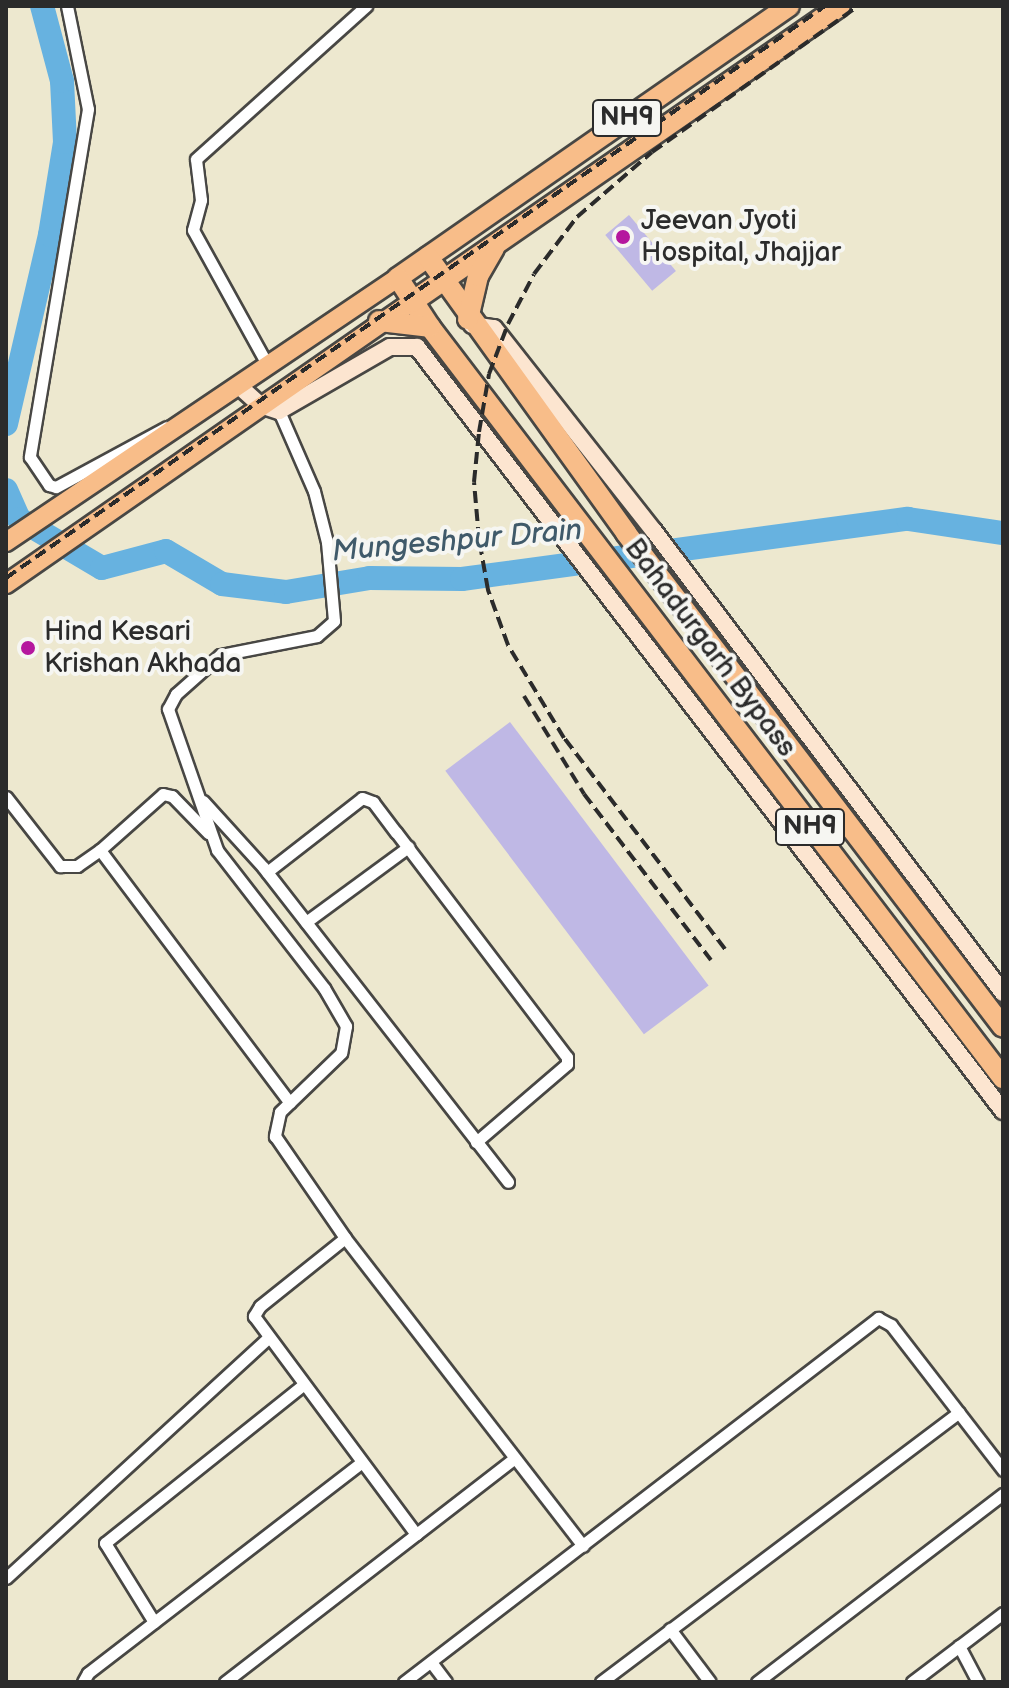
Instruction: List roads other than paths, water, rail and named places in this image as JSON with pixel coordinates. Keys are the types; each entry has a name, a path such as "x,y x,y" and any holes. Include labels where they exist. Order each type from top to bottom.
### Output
{"highway":[{"name":"NH9","path":"398,278 789,6"},
{"name":"NH9","path":"441,282 840,6"},
{"path":"470,322 478,276 498,241"},
{"name":"Bahadurgarh Bypass","path":"428,257 441,282 626,533 1003,1027"},
{"name":"Bahadurgarh Bypass","path":"398,278 430,327 1003,1078"},
{"path":"412,302 441,282"},
{"path":"379,321 430,327"}],"main road":[{"path":"6,542 398,278"},
{"path":"6,584 379,321 412,302"},
{"path":"470,322 494,328 654,531 1003,993"},
{"path":"239,386 260,405 279,411 390,347 417,347 591,579 1003,1111"}],"street":[{"path":"67,6 88,109 30,457 49,485 56,487 144,435 182,422"},
{"path":"267,364 193,230 201,200 196,159 366,6"},
{"path":"209,834 203,800 168,705 228,651 323,634 334,621 327,542 314,491 279,411"},
{"path":"6,797 60,866 77,866 100,850 163,794 172,796 209,834 324,988 346,1026 341,1053 290,1103 275,1124 279,1146 345,1238 583,1546"},
{"path":"267,872 362,798 373,802 408,847 567,1057 567,1064 476,1142"},
{"path":"203,800 267,872 508,1182"},
{"path":"306,922 408,847"},
{"path":"100,850 290,1103"},
{"path":"345,1238 260,1306 254,1316 267,1339 416,1534"},
{"path":"404,1682 878,1318 891,1325 1003,1470"},
{"path":"6,1578 267,1339"},
{"path":"154,1622 105,1543 302,1386"},
{"path":"601,1682 959,1412"},
{"path":"232,1680 515,1458"},
{"path":"83,1682 88,1673 361,1463"},
{"path":"757,1682 1003,1494"},
{"path":"912,1682 1003,1613"},
{"path":"670,1629 710,1682"},
{"path":"959,1646 978,1682"},
{"path":"431,1662 446,1682"}],"waterway":[{"name":"Mungeshpur Drain","path":"6,424 50,235 65,142 62,81 42,6"},
{"name":"Mungeshpur Drain","path":"6,490 19,519 102,568 166,551 222,584 286,592 370,578 462,579 908,519 1003,533"}],"railway":[{"path":"6,578 825,6"},
{"path":"725,949 564,738 508,645 488,590 479,539 474,482 479,432 489,374 508,324 534,274 577,217 652,152 858,6"},
{"path":"524,696 584,794 711,960"}],"place":[{"name":"Jeevan Jyoti Hospital, Jhajjar","path":"623,237"},
{"name":"Hind Kesari Krishan Akhada","path":"28,648"}]}
